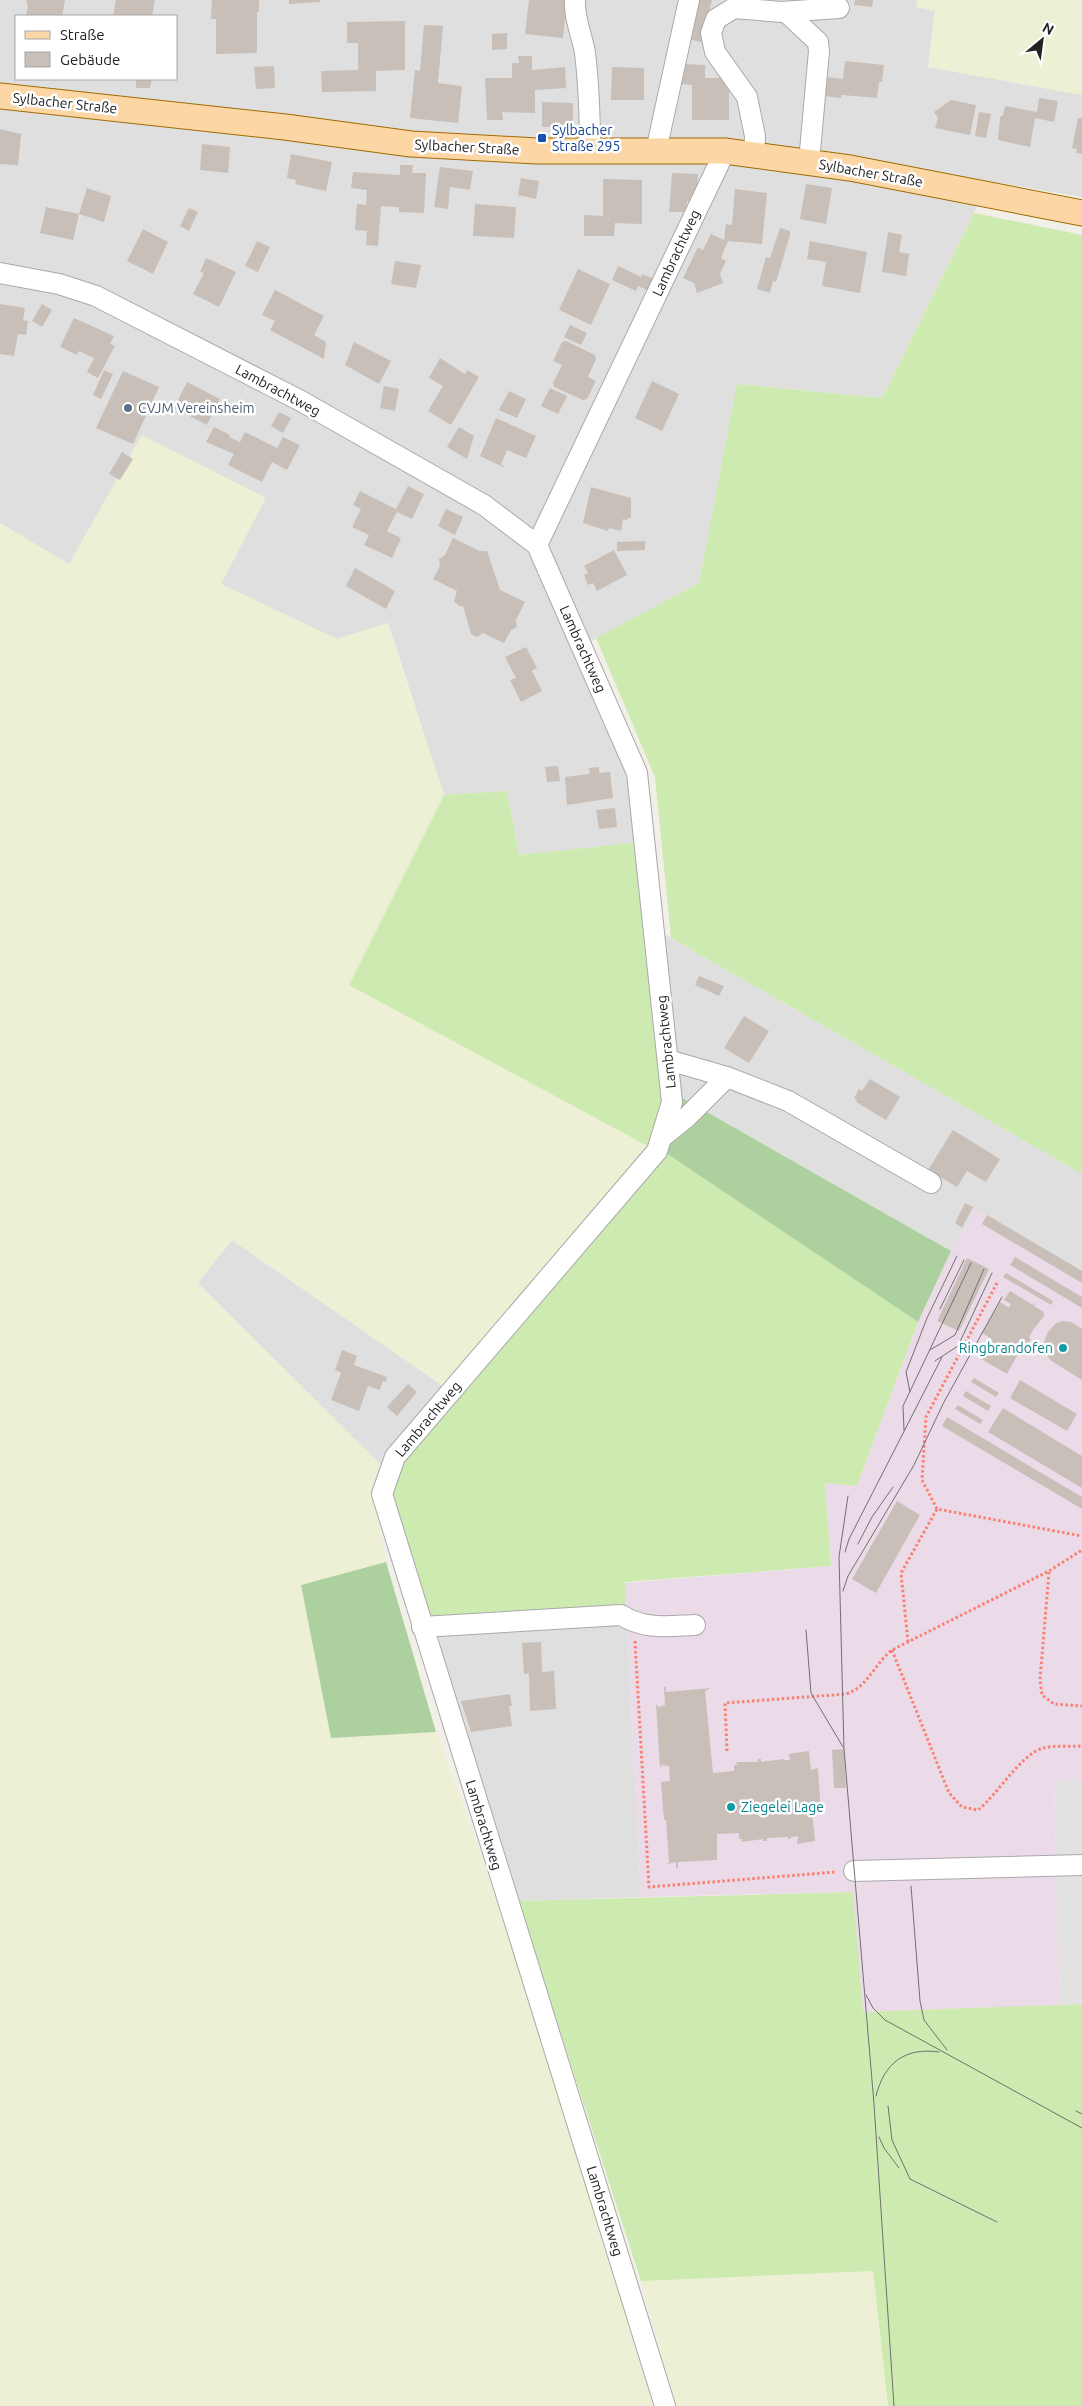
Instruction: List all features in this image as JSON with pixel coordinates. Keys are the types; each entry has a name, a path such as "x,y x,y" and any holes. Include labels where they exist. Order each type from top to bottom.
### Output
{"main road":[{"name":"Sylbacher Straße","path":"0,96 285,126 411,144 537,151 725,151 850,168 1082,213"}],"street":[{"path":"576,0 576,22 584,51 590,116 590,151"},
{"path":"656,151 689,0"},
{"path":"754,155 755,136 747,97 715,52 711,33 716,19 734,8 786,12 839,8"},
{"path":"786,12 818,42 819,50 809,162"},
{"name":"Lambrachtweg","path":"538,545 725,151"},
{"name":"Lambrachtweg","path":"0,273 59,284 96,296 309,406 484,504 538,545 637,773 672,1102 657,1151 395,1457 382,1494 666,2406"},
{"path":"668,1060 727,1077 810,1112 931,1184"},
{"path":"661,1138 686,1118 727,1077"},
{"path":"422,1627 621,1615 634,1623 651,1626 695,1625"},
{"path":"854,1871 1082,1864"}],"path":[{"path":"937,1509 922,1480 926,1417 997,1283"},
{"path":"937,1509 1082,1536"},
{"path":"908,1642 901,1573 937,1509"},
{"path":"727,1751 725,1703 846,1694 855,1691 892,1650 1049,1572 1082,1550"},
{"path":"1049,1572 1040,1680 1042,1695 1054,1704 1082,1706"},
{"path":"634,1623 649,1886 854,1871"},
{"path":"892,1650 949,1793 962,1807 978,1810 991,1800 1021,1762 1042,1748 1082,1746"}],"shaded area":[{"path":"0,0 918,0 916,7 935,10 928,67 1082,95 1082,197 988,181 882,398 738,384 699,583 576,649 637,777 639,842 519,855 507,791 444,795 388,623 337,639 220,584 142,436 69,565 0,523"},
{"path":"662,933 1082,1174 1082,1273 977,1211 951,1251 677,1095"},
{"path":"976,1210 1082,1273 1082,1780 1054,1781 1060,2005 863,2012 852,1892 641,1897 625,1583 831,1566 825,1483 857,1486 918,1322 951,1251"},
{"path":"232,1240 443,1386 381,1465 197,1283"},
{"path":"627,1625 641,1897 518,1901 432,1634"},
{"path":"1082,1780 1082,2004 1060,2005 1054,1781"}],"green space":[{"path":"918,0 1082,0 1082,95 928,67 935,11 916,7"},
{"path":"974,213 1082,235 1082,1174 671,938 655,777 596,638 699,583 737,384 882,398"},
{"path":"142,435 266,498 221,584 337,639 388,623 444,795 349,985 653,1149 443,1386 232,1240 198,1283 381,1465 373,1496 386,1562 301,1585 331,1738 436,1732 499,1903 653,2406 0,2406 0,523 69,564"},
{"path":"507,791 519,855 639,842 665,1110 653,1149 349,985 444,795"},
{"path":"677,1095 951,1251 918,1322 663,1151"},
{"path":"663,1151 918,1322 857,1486 825,1483 831,1566 625,1582 626,1611 426,1619 389,1495 401,1465"},
{"path":"386,1562 436,1732 331,1738 301,1585"},
{"path":"853,1892 863,2012 1082,2004 1082,2406 888,2406 873,2271 641,2281 518,1901"},
{"path":"873,2271 888,2406 675,2406 641,2281"}],"building":[{"path":"26,0 65,0 62,15 26,15 28,6"},
{"path":"116,0 155,0 152,15 113,15"},
{"path":"212,0 259,0 259,12 257,12 257,53 216,54 216,19 211,19"},
{"path":"289,0 320,0 320,2 289,4"},
{"path":"529,0 567,0 563,38 525,34"},
{"path":"697,0 712,0 701,42 688,39"},
{"path":"855,0 873,0 872,7 854,5"},
{"path":"405,21 405,70 376,71 376,91 322,92 321,71 358,70 358,43 347,43 347,22"},
{"path":"424,25 443,26 438,83 462,86 458,123 410,118 415,70 420,71"},
{"path":"507,33 507,49 492,50 492,34"},
{"path":"518,56 532,56 532,70 565,67 566,88 535,90 535,113 502,112 503,120 487,120 485,78 512,78 512,63 519,63"},
{"path":"845,61 884,65 882,82 879,82 877,98 842,95 841,98 824,96 826,77 843,79"},
{"path":"684,64 705,65 705,78 729,78 729,120 692,120 692,85 679,84"},
{"path":"274,66 275,88 256,89 254,67"},
{"path":"612,67 644,68 644,100 611,100"},
{"path":"136,80 152,80 150,88 136,88"},
{"path":"1039,98 1058,101 1054,122 1035,118 1030,147 998,140 1000,117 1003,115 1005,106 1037,112"},
{"path":"951,100 976,105 970,135 935,128 938,118 934,112"},
{"path":"542,102 573,103 573,127 542,127"},
{"path":"979,112 991,114 986,138 975,136"},
{"path":"1078,118 1082,118 1082,154 1076,153 1077,149 1072,148"},
{"path":"0,129 21,134 18,165 0,164"},
{"path":"202,144 230,147 228,173 200,170"},
{"path":"291,154 332,162 326,191 295,184 296,180 287,178"},
{"path":"400,165 413,165 412,173 426,173 424,213 399,212 399,207 381,206 378,246 366,245 367,231 355,230 357,204 366,205 367,190 351,188 353,172 400,175"},
{"path":"440,167 473,171 470,190 450,187 448,209 434,207"},
{"path":"672,173 698,174 697,194 693,202 687,201 686,212 669,212"},
{"path":"521,178 539,181 536,199 518,195"},
{"path":"603,179 642,180 642,224 615,223 614,236 584,236 584,215 603,216"},
{"path":"806,184 832,188 826,224 800,219"},
{"path":"87,188 111,196 104,222 79,214"},
{"path":"735,189 767,193 762,244 728,241 721,258 726,261 720,274 723,283 697,293 694,283 683,278 698,247 703,250 711,234 724,240 726,224 732,225"},
{"path":"475,204 516,207 514,238 473,236"},
{"path":"46,207 79,214 73,240 40,233"},
{"path":"189,208 198,212 189,231 180,226"},
{"path":"780,228 790,231 790,235 776,282 773,281 770,293 757,289 766,257 770,258"},
{"path":"143,229 168,242 153,274 127,261"},
{"path":"888,232 902,235 899,252 909,254 906,276 882,272"},
{"path":"257,241 270,247 258,272 245,266"},
{"path":"810,241 867,252 860,293 822,286 826,262 807,259"},
{"path":"206,258 236,272 219,307 193,294 204,273 200,272"},
{"path":"395,261 421,265 416,288 391,284"},
{"path":"618,266 641,277 642,274 654,279 649,291 638,286 636,291 612,280"},
{"path":"578,269 610,284 591,325 559,310"},
{"path":"275,290 324,316 314,335 326,342 324,359 270,330 275,321 262,315"},
{"path":"0,304 25,308 23,320 28,321 26,335 18,334 14,356 0,354"},
{"path":"42,304 52,310 42,327 32,321"},
{"path":"74,318 114,336 110,344 115,346 98,378 87,372 94,358 79,351 77,355 60,347"},
{"path":"570,325 587,333 581,345 564,337"},
{"path":"566,341 595,355 596,359 588,377 596,381 587,399 583,400 554,387 553,383 562,365 553,361 562,342"},
{"path":"354,342 391,361 379,384 345,365"},
{"path":"440,358 465,374 467,370 479,377 451,425 428,411 443,386 429,378"},
{"path":"104,370 113,374 101,399 93,395"},
{"name":"CVJM Vereinsheim","path":"123,371 159,387 133,444 96,428"},
{"path":"652,381 679,394 662,431 635,418"},
{"path":"187,382 220,399 207,425 174,408"},
{"path":"384,386 399,389 395,411 380,408"},
{"path":"550,388 567,396 558,414 541,406"},
{"path":"509,391 526,399 517,418 499,410"},
{"path":"279,412 291,418 283,433 271,426"},
{"path":"496,418 536,436 526,458 507,450 501,464 505,468 480,456"},
{"path":"214,427 240,442 245,432 277,448 283,437 300,445 287,470 272,462 262,482 228,465 234,454 206,442"},
{"path":"459,427 474,436 467,459 447,447"},
{"path":"122,452 133,459 120,480 109,474"},
{"path":"408,486 424,494 412,519 397,512 387,531 401,538 392,558 364,545 369,535 352,527 361,509 353,505 360,491 396,509"},
{"path":"591,487 631,498 631,517 626,520 623,519 621,531 609,528 608,531 583,523"},
{"path":"446,509 463,517 455,535 438,526"},
{"path":"453,538 480,551 487,551 500,590 525,602 516,620 517,627 511,630 504,643 483,633 477,637 471,634 463,606 459,606 454,601 457,591 433,579 440,566 439,559 445,555"},
{"path":"645,541 645,550 617,551 617,542"},
{"path":"614,550 627,575 597,591 593,583 588,585 584,575 588,573 584,566"},
{"path":"355,568 395,591 386,609 346,586"},
{"path":"526,647 537,668 532,671 542,691 521,702 510,680 516,678 505,657"},
{"path":"558,766 560,781 547,782 545,767"},
{"path":"599,767 599,773 610,772 613,798 567,805 565,777 590,774 589,768"},
{"path":"615,808 617,827 599,829 596,810"},
{"path":"699,976 724,986 719,996 695,985"},
{"path":"744,1016 769,1031 749,1063 724,1048"},
{"path":"870,1079 900,1097 886,1120 856,1102 857,1100 854,1098 859,1089 862,1091"},
{"path":"953,1130 1000,1159 986,1182 967,1171 957,1187 928,1170"},
{"path":"965,1203 973,1207 962,1228 955,1223"},
{"path":"987,1215 1082,1271 1082,1283 982,1224"},
{"path":"1015,1257 1082,1297 1082,1308 1010,1265"},
{"path":"967,1258 989,1269 959,1331 937,1321"},
{"path":"1006,1273 1053,1301 1051,1305 1003,1277"},
{"path":"1010,1291 1033,1305 1036,1302 1034,1306 1044,1312 1043,1314 1045,1315 1033,1330 1029,1338 1031,1339 1021,1356 1018,1354 1007,1374 981,1359 992,1339 982,1333 1000,1302 1009,1308 1011,1304 1004,1300"},
{"name":"Ringbrandofen","path":"1063,1321 1071,1322 1082,1329 1082,1380 1050,1360 1044,1351 1044,1342 1048,1332 1056,1323"},
{"path":"342,1350 357,1356 354,1365 387,1377 386,1382 383,1381 380,1390 368,1386 359,1411 331,1400 341,1373 335,1370"},
{"path":"974,1378 999,1393 996,1397 971,1382"},
{"path":"1020,1380 1077,1414 1067,1431 1010,1398"},
{"path":"408,1384 417,1392 397,1416 387,1407"},
{"path":"966,1391 991,1406 988,1411 963,1396"},
{"path":"958,1405 983,1420 980,1424 955,1409"},
{"path":"1003,1408 1082,1456 1082,1488 988,1432"},
{"path":"947,1417 1082,1497 1082,1509 942,1426"},
{"path":"897,1501 920,1515 876,1593 852,1579"},
{"path":"541,1642 542,1672 554,1671 556,1709 530,1711 529,1673 524,1674 522,1643"},
{"path":"664,1687 666,1687 666,1692 711,1688 705,1691 713,1773 734,1771 734,1765 737,1765 736,1762 758,1762 758,1759 761,1759 761,1762 790,1760 789,1754 809,1751 811,1770 818,1768 821,1813 812,1812 815,1841 797,1844 798,1836 791,1837 791,1839 788,1839 788,1837 767,1838 767,1841 763,1841 763,1839 742,1842 742,1839 739,1839 739,1833 717,1834 717,1860 678,1862 678,1868 676,1868 676,1862 667,1864 669,1862 666,1820 664,1820 661,1782 670,1781 669,1766 662,1765 660,1768 656,1704 658,1707 665,1705"},
{"path":"510,1694 512,1706 509,1706 512,1726 471,1732 461,1701"},
{"path":"844,1749 846,1788 834,1788 832,1750"}],"tram line":[{"path":"910,1392 906,1372 927,1318 957,1256"},
{"path":"940,1309 964,1260"},
{"path":"904,1430 903,1406 971,1263"},
{"path":"930,1350 955,1335 984,1269"},
{"path":"935,1361 958,1346 992,1273"},
{"path":"843,1591 848,1576 914,1465 944,1402 1002,1297"},
{"path":"845,1552 849,1539 942,1357"},
{"path":"858,1544 872,1517 893,1487"},
{"path":"848,1496 839,1557 844,1749 874,2104 894,2406"},
{"path":"806,1630 811,1693 843,1747"},
{"path":"911,1886 920,2001 924,2020 947,2050"},
{"path":"866,1995 873,2008 885,2020 1082,2128"},
{"path":"876,2096 884,2074 898,2060 916,2052 939,2052"},
{"path":"888,2106 892,2140 910,2179 997,2222"},
{"path":"1076,2111 1082,2114"},
{"path":"879,2137 884,2148 899,2168"}],"place":[{"name":"Sylbacher Straße 295","path":"542,138"},
{"name":"CVJM Vereinsheim","path":"128,408"},
{"name":"Ringbrandofen","path":"1063,1348"},
{"name":"Ziegelei Lage","path":"731,1807"}]}
